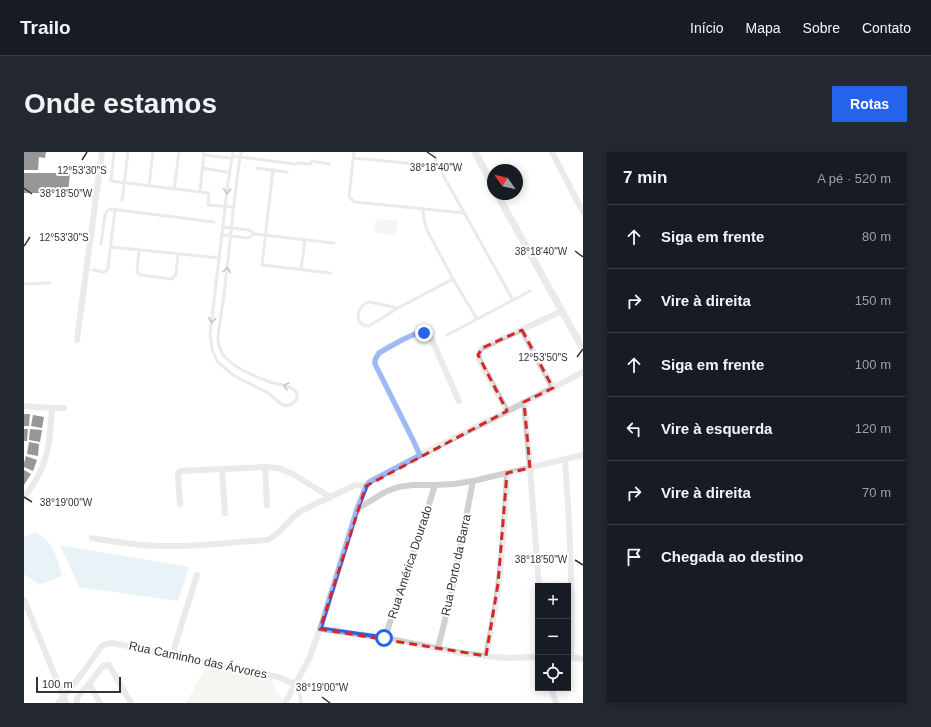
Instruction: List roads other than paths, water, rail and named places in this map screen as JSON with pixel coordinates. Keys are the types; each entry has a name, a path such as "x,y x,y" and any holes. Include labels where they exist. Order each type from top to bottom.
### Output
{"street":[{"path":"77,340 102,152"},
{"path":"475,152 487,175"},
{"path":"552,152 583,212"},
{"path":"501,200 583,350"},
{"path":"507,411 478,355 479,352 482,348 562,311"},
{"path":"522,330 553,388"},
{"path":"420,455 375,364 375,360 379,353 415,334 421,332 427,334 432,340 459,400"},
{"path":"285,703 309,659 320,629 357,509 369,482 583,372"},
{"path":"524,402 539,583"},
{"path":"24,406 64,408"},
{"path":"24,496 38,478 45,462 52,408"},
{"path":"357,509 392,488 413,485 454,484 473,481 583,455"},
{"path":"565,460 570,516 572,615 569,655"},
{"path":"180,504 178,476 179,472 181,471 265,467 278,468 294,474 330,497"},
{"path":"265,467 267,505"},
{"path":"222,470 225,513"},
{"path":"486,656 498,584 505,516 507,474"},
{"name":"Rua Porto da Barra","path":"438,648 450,600 473,481"},
{"path":"92,538 132,544 162,546 217,545 267,540 278,534 293,516 299,512 356,485 366,486"},
{"name":"Rua América Dourado","path":"384,638 435,485"},
{"path":"172,655 197,575"},
{"path":"24,600 65,700"},
{"path":"320,629 384,638 461,653 505,658 535,657"},
{"name":"Rua Caminho das Árvores","path":"84,669 101,647 105,644 113,643 278,677 295,684"},
{"path":"571,657 583,659"},
{"path":"77,703 78,696 103,666 107,664 131,703"},
{"path":"58,703 65,700 84,669 94,678"},
{"path":"78,679 87,686 100,703"},
{"path":"552,691 556,703"}],"lane":[{"path":"114,152 111,181 209,193 208,205 234,207"},
{"path":"122,201 128,152"},
{"path":"149,186 153,152"},
{"path":"174,189 179,152"},
{"path":"233,152 230,157 226,206 210,334 212,349 217,362 233,375 268,393 281,404 286,406 292,404 297,399 297,393 293,388 272,383 235,366 221,352 218,342 236,183 241,152"},
{"path":"354,152 349,196 352,200 356,202 464,213"},
{"path":"433,152 438,166 513,300"},
{"path":"200,192 204,153 295,164 311,164 312,161 330,164"},
{"path":"353,158 438,166"},
{"path":"202,168 227,172"},
{"path":"258,168 287,172"},
{"path":"273,170 262,265 330,273"},
{"path":"423,209 425,227 477,320"},
{"path":"101,244 106,213 108,210 214,222"},
{"path":"92,270 104,272 107,270 115,210"},
{"path":"223,227 249,230 254,234 334,243"},
{"path":"222,235 248,238 254,234"},
{"path":"301,270 304,240"},
{"path":"111,247 220,258"},
{"path":"139,250 137,272 140,275 174,278 176,274 178,254"},
{"path":"398,308 369,302 365,303 359,312 359,321 364,326 368,326 398,308 453,279"},
{"path":"24,284 50,282"},
{"path":"447,335 530,291"},
{"path":"295,684 301,697 300,703"}],"water":[{"path":"35,532 43,537 54,551 62,576 39,585 24,574 24,537"},
{"path":"60,545 189,567 178,601 79,587"}]}
